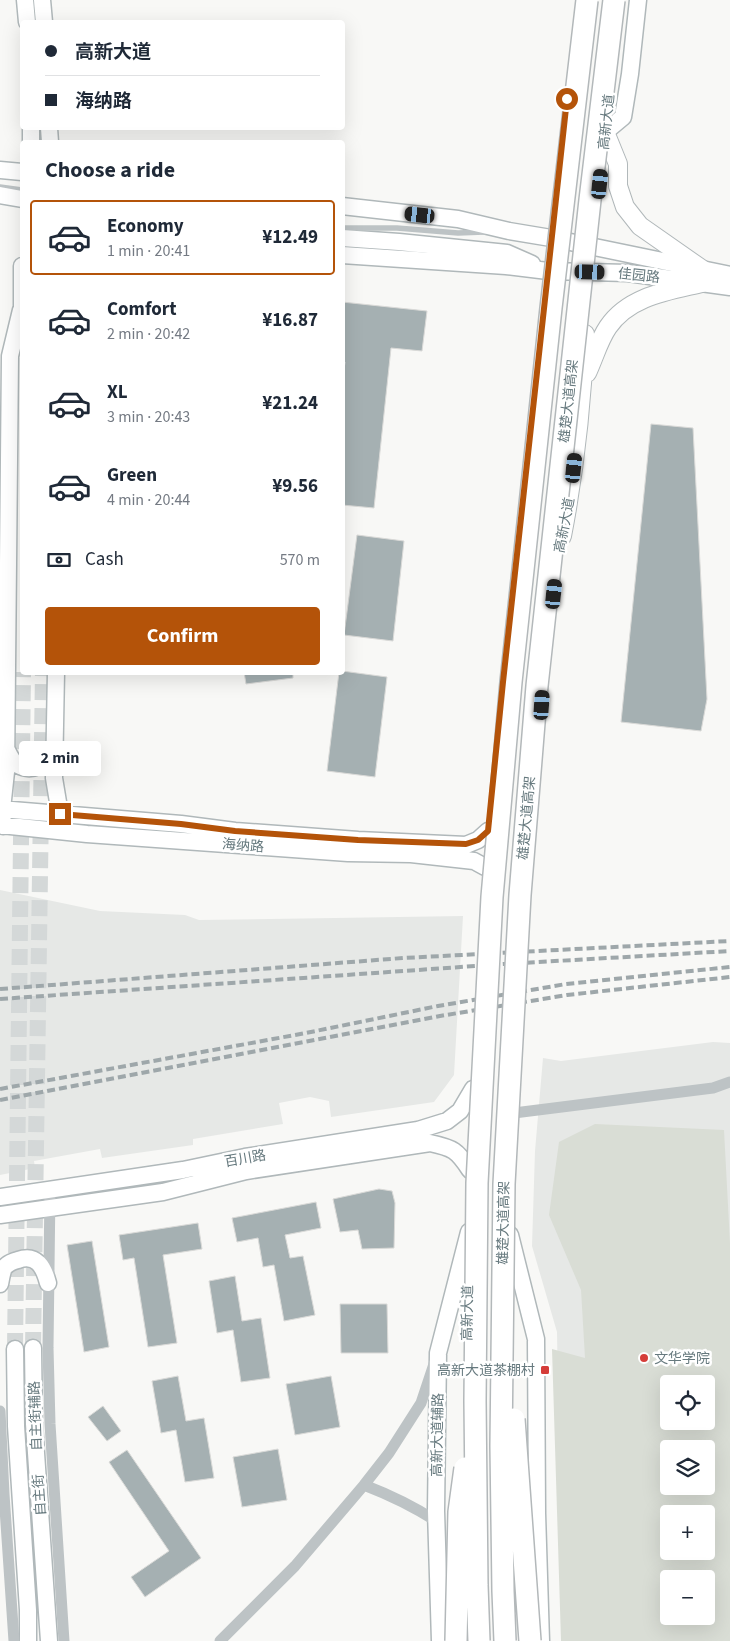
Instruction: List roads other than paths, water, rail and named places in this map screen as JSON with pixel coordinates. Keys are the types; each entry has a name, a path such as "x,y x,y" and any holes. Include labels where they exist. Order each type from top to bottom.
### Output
{"highway":[{"name":"雄楚大道高架","path":"479,1641 475,1401 477,1183 492,897 512,672 550,318 588,0"},
{"name":"雄楚大道高架","path":"506,1641 503,1591 501,1446 504,1184 520,895 537,686 589,209 614,0"},
{"path":"503,1269 530,1641"},
{"path":"456,1641 459,1512 475,1401"}],"main road":[{"path":"25,0 28,20"},
{"path":"42,0 44,20"},
{"path":"483,899 488,831 517,555 578,0"},
{"name":"高新大道","path":"527,900 544,685 558,558 572,485 582,385 585,312 620,0"},
{"path":"638,0 623,117 605,132 618,164 618,186 625,207 640,226 702,276"},
{"path":"0,170 20,172"},
{"path":"0,195 20,199"},
{"name":"佳园路","path":"345,206 458,219 509,231 551,238 593,247 702,276 730,287"},
{"path":"345,238 507,253 548,270"},
{"name":"佳园路","path":"345,255 548,270 702,276 730,275"},
{"path":"582,385 604,334 614,318 643,298 702,276"},
{"path":"1,826 1,809 6,772 10,356 20,314"},
{"path":"517,555 531,535 541,531 550,537 558,558"},
{"path":"56,675 54,778 60,814 59,831"},
{"path":"6,748 18,765 28,768 46,763 55,754"},
{"name":"海纳路","path":"1,809 181,824 235,831 358,840 466,844 478,840 488,831"},
{"name":"海纳路","path":"1,826 348,853 411,854 474,861 486,867"},
{"path":"513,1641 508,1443 511,1185 516,1075"},
{"name":"高新大道","path":"470,1641 466,1402 470,1170 474,1082"},
{"name":"百川路","path":"0,1197 183,1170 245,1157 432,1127 447,1121 460,1111 474,1082"},
{"name":"百川路","path":"0,1215 163,1192 246,1171 430,1143 449,1147 460,1155 470,1170"},
{"name":"高新大道辅路","path":"440,1641 436,1521 438,1353 469,1232"},
{"path":"510,1235 536,1339 537,1513 541,1641"},
{"path":"0,1284 4,1269 12,1262 22,1258 30,1258 39,1263 45,1269 48,1283"},
{"name":"自主街","path":"33,1348 35,1434 49,1641"},
{"name":"自主街","path":"15,1349 16,1426 28,1610 28,1641"}],"street":[{"path":"514,1113 713,1088 730,1082"},
{"name":"自主街辅路","path":"50,1190 48,1283 50,1424 64,1641"},
{"path":"220,1641 295,1566 364,1486 389,1453 421,1403 438,1353"},
{"path":"0,1411 14,1641"},
{"path":"364,1486 409,1504 436,1521"}],"lane":[{"path":"0,187 20,190"},
{"path":"345,228 397,228 458,232 509,231"}],"tunnel":[{"path":"15,1349 23,675"},
{"path":"33,1348 43,675"}],"railway":[{"path":"0,989 403,958 730,941"},
{"path":"0,999 504,964 730,951"},
{"path":"0,1089 306,1033 438,1006 566,984 730,967"},
{"path":"0,1100 440,1016 567,995 730,977"}],"place":[{"name":"文华学院","path":"644,1358"},
{"name":"高新大道茶棚村","path":"545,1370"}]}
